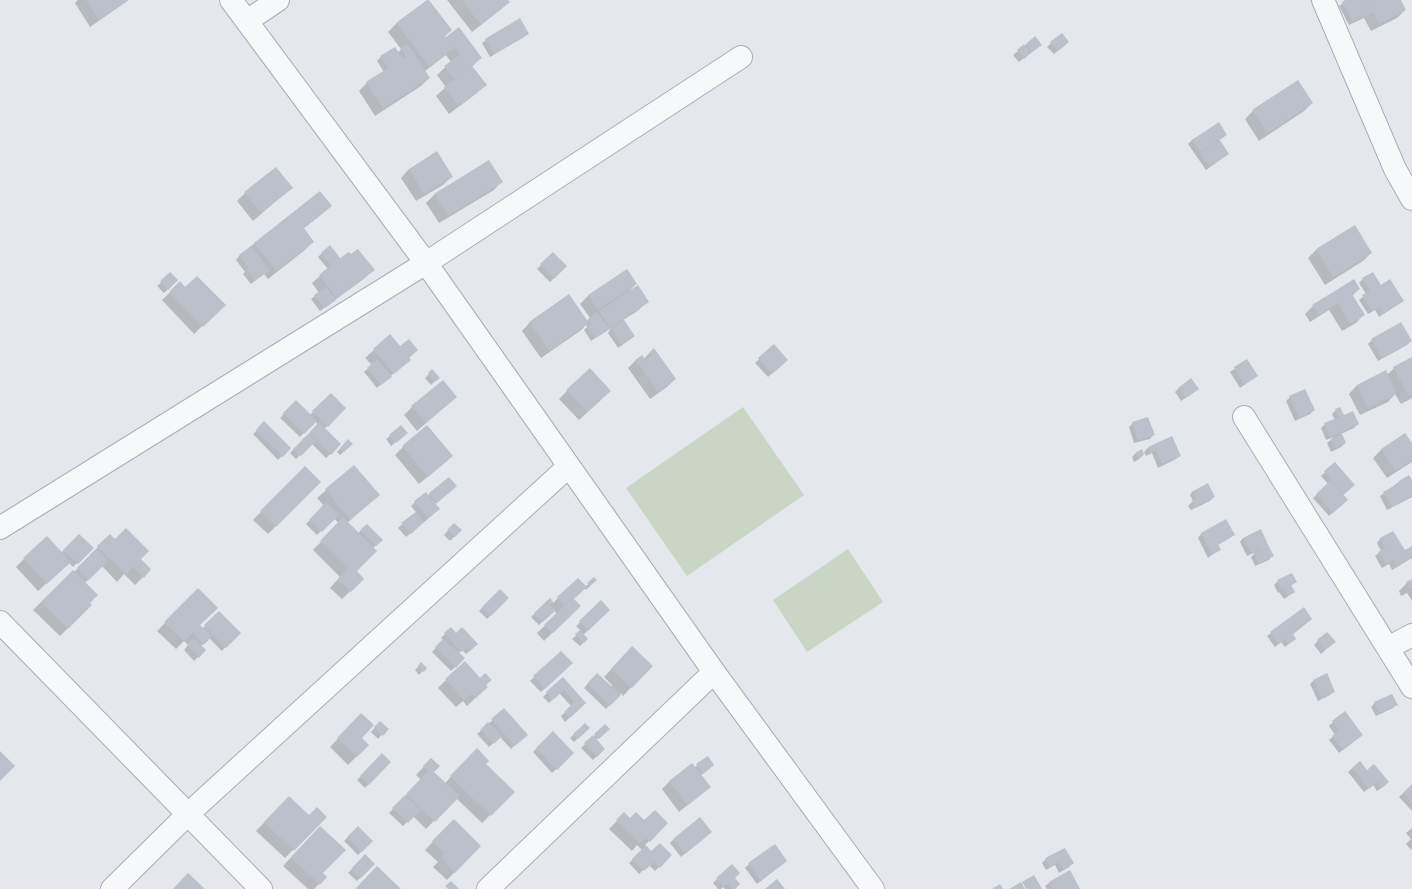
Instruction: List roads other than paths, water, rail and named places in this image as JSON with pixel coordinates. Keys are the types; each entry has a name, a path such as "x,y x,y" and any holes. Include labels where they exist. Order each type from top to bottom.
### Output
{"street":[{"path":"231,0 426,263 568,467 714,672 873,889"},
{"path":"246,21 278,0"},
{"path":"1322,0 1395,169 1412,199"},
{"path":"0,528 426,263 741,57"},
{"path":"1244,417 1412,687"},
{"path":"112,889 188,814 568,467"},
{"path":"0,622 261,889"},
{"path":"1388,648 1412,635"},
{"path":"488,889 714,672"}]}
